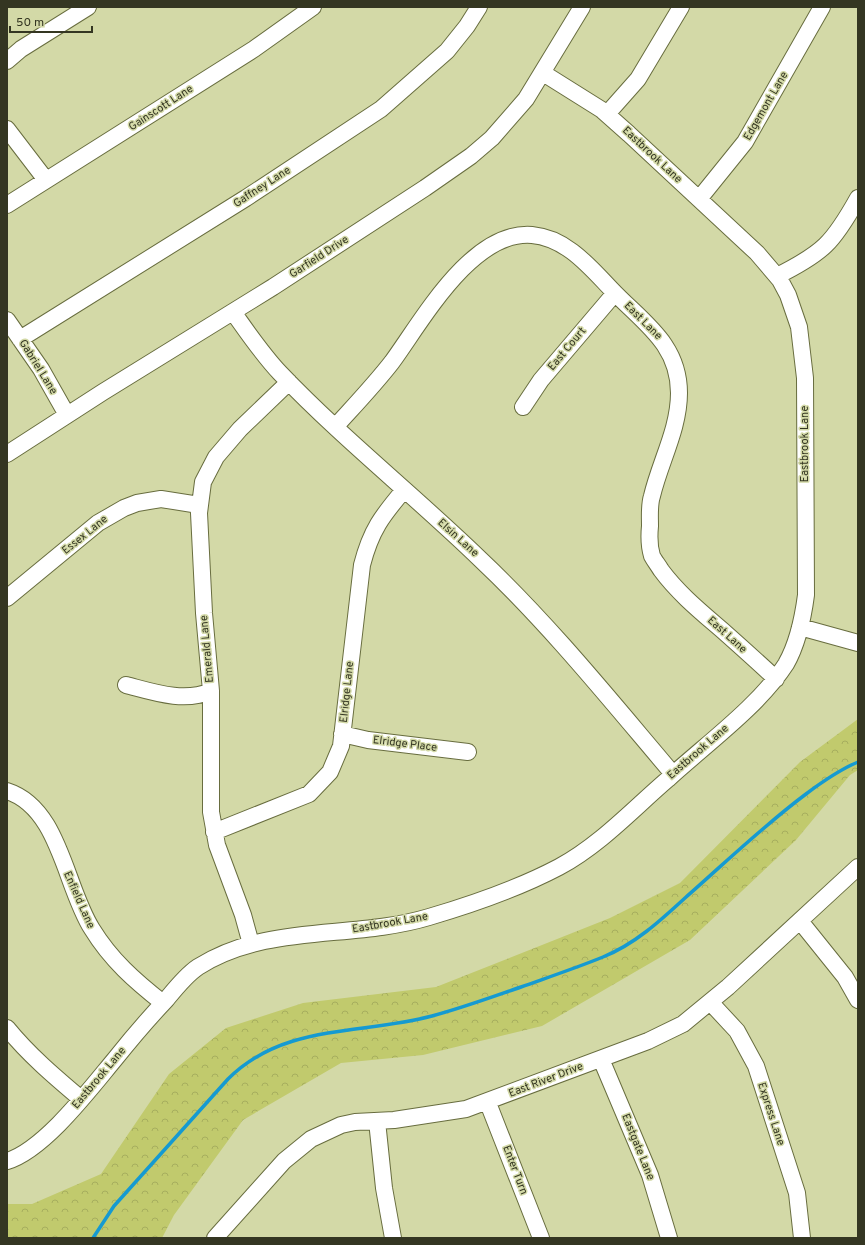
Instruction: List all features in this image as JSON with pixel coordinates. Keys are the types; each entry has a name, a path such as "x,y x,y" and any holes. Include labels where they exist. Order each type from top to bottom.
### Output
{"street":[{"path":"7,61 20,50 88,7"},
{"name":"Gainscott Lane","path":"7,205 254,49 313,7"},
{"name":"Gaffney Lane","path":"20,338 246,198 381,109 447,51 467,26 479,7"},
{"name":"Garfield Drive","path":"7,454 233,312 425,188 471,156 492,138 526,99 582,7"},
{"path":"607,114 638,79 681,7"},
{"name":"Edgemont Lane","path":"699,199 745,142 822,7"},
{"name":"Eastbrook Lane","path":"7,1161 17,1158 58,1125 163,1003 195,969 231,951 251,944 280,938 358,930 412,921 465,905 528,881 559,867 588,848 753,703 776,679 795,646 806,595 805,378 799,327 788,295 777,276 757,253 607,114 577,93 543,73"},
{"path":"7,129 46,180"},
{"path":"777,276 811,258 832,240 841,228 858,198"},
{"name":"East Lane","path":"336,426 392,361 426,311 445,288 481,254 505,239 518,235 532,235 558,242 581,258 664,343 675,364 679,391 676,419 651,498 649,540 652,557 676,589 776,679"},
{"name":"East Court","path":"523,407 541,380 615,293"},
{"name":"Elsin Lane","path":"233,312 269,361 404,490 474,552 532,612 627,718 673,774"},
{"name":"Gabriel Lane","path":"7,320 20,338 68,415"},
{"name":"Emerald Lane","path":"251,944 243,915 217,844 211,812 211,691 204,613 199,529 200,505 204,482 216,457 240,429 290,382"},
{"name":"Elridge Lane","path":"214,832 308,794 330,772 341,746 362,565 366,549 370,536 404,490"},
{"name":"Essex Lane","path":"7,598 98,523 124,508 137,503 161,499 200,505"},
{"path":"800,627 858,643"},
{"path":"126,685 161,694 186,697 202,695 211,691"},
{"name":"Elridge Place","path":"342,734 368,740 468,752"},
{"name":"Enfield Lane","path":"7,791 21,798 39,814 52,836 84,917 108,953 132,978 163,1003"},
{"name":"East River Drive","path":"215,1238 284,1161 311,1139 341,1125 394,1120 466,1109 488,1103 664,1034 683,1024 711,1003 858,867"},
{"path":"800,921 845,977 858,1000"},
{"name":"Express Lane","path":"711,1003 737,1031 756,1066 797,1193 802,1238"},
{"path":"7,1028 39,1063 81,1099"},
{"name":"Eastgate Lane","path":"601,1059 650,1175 669,1238"},
{"name":"Enter Turn","path":"488,1103 541,1238"},
{"path":"377,1121 384,1188 393,1238"}],"green space":[{"path":"858,719 858,770 850,775 796,840 690,940 542,1026 423,1055 341,1063 243,1120 174,1215 162,1238 7,1238 7,1204 32,1204 101,1174 169,1074 226,1028 303,1003 436,987 610,918 680,883 800,762"}],"waterway":[{"path":"93,1238 114,1206 228,1079 250,1061 274,1048 298,1039 405,1022 454,1010 615,952 626,946 657,923 790,806 831,776 858,762"}]}
